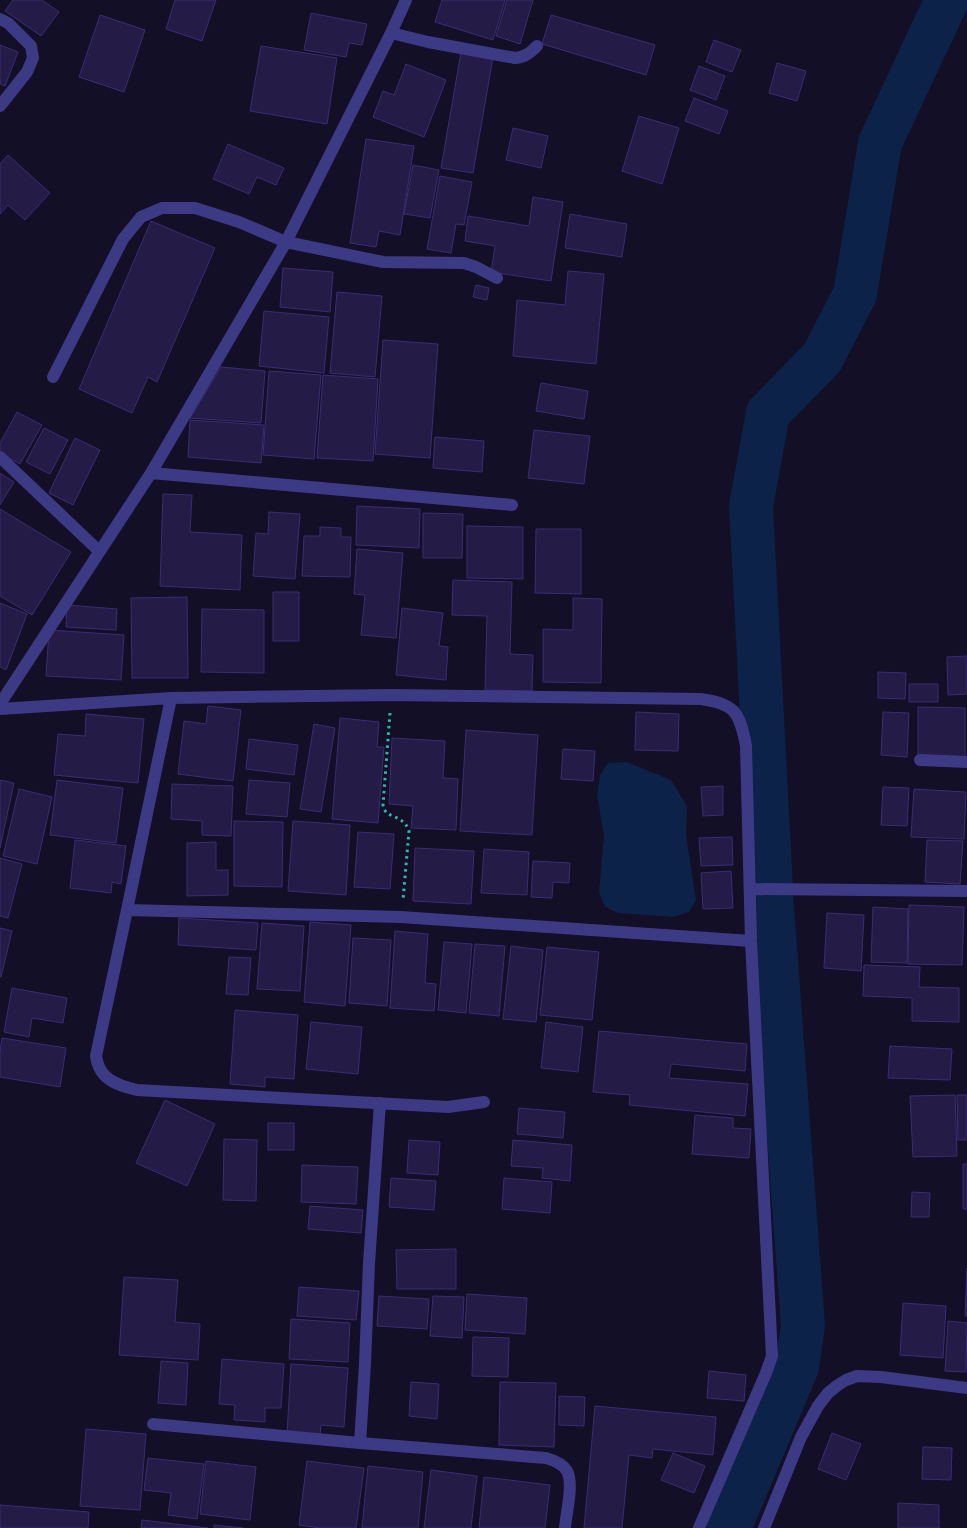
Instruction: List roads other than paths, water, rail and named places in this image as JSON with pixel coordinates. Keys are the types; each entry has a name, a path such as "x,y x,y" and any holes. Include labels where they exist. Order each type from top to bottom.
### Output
{"street":[{"path":"0,704 151,473 286,242 406,0"},
{"path":"0,19 8,23 30,46 33,58 27,72 0,106"},
{"path":"391,33 428,42 515,58 528,54 537,46"},
{"path":"53,377 123,239 141,218 162,208 195,208 238,222 286,242 383,262 464,263 497,278"},
{"path":"0,457 99,551"},
{"path":"151,473 512,505"},
{"path":"0,709 171,698 391,695 700,699 718,701 728,705 734,711 743,727 746,746 756,889 751,941 772,1356 699,1528"},
{"path":"171,698 96,1056 98,1066 107,1079 119,1086 136,1090 448,1107 484,1102"},
{"path":"920,760 967,762"},
{"path":"756,889 967,891"},
{"path":"127,910 401,917 751,941"},
{"path":"360,1443 369,1254 380,1103"},
{"path":"764,1528 801,1437 818,1406 838,1384 856,1376 881,1377 967,1388"},
{"path":"153,1424 546,1458 555,1461 566,1470 568,1477 570,1487 565,1528"}],"water":[{"path":"627,762 671,780 687,806 686,835 696,900 689,912 674,917 618,913 605,907 599,892 604,836 597,795 600,775 608,763"}],"waterway":[{"path":"729,1528 797,1367 803,1326 772,907 751,506 768,413 822,358 855,294 880,143 947,0"}]}
